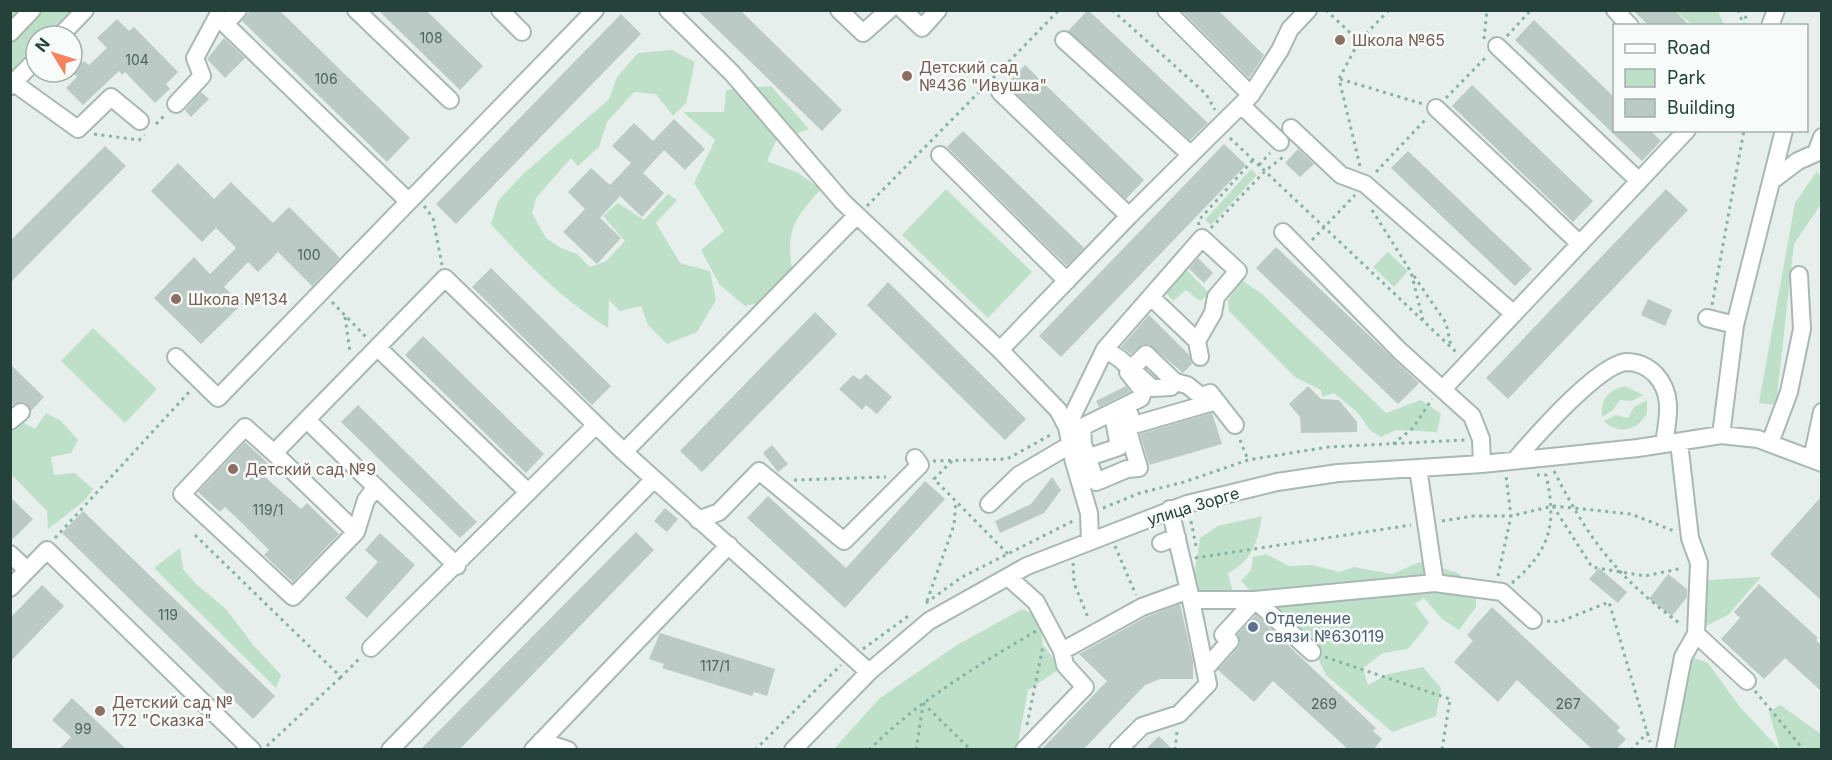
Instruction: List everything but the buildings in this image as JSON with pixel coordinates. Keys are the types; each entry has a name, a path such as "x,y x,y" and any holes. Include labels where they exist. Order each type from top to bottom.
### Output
{"street":[{"path":"10,33 32,10"},
{"path":"72,24 85,10"},
{"path":"176,104 202,76 195,58 217,17 238,10"},
{"path":"356,10 450,100"},
{"path":"500,10 522,32"},
{"path":"176,357 218,398 595,10"},
{"path":"668,10 732,74 857,215 1000,350 1058,410 1067,427 1077,456 1089,513 1083,544"},
{"path":"839,10 863,33 889,10"},
{"path":"903,10 922,28 938,10"},
{"path":"1166,10 1280,142"},
{"path":"1000,350 1190,154 1246,100 1280,50 1290,29 1308,10"},
{"path":"1615,10 1628,24"},
{"path":"217,17 412,198"},
{"path":"1064,40 1190,154"},
{"path":"1497,45 1639,182"},
{"path":"24,72 12,84 78,129 111,97 141,122"},
{"path":"1000,92 1129,216"},
{"path":"1436,108 1580,244"},
{"path":"1443,389 1686,132"},
{"path":"1721,435 1735,325 1774,179 1784,132"},
{"path":"1296,133 1341,175 1365,184 1514,314"},
{"path":"1774,179 1798,161 1816,153 1821,137"},
{"path":"940,155 1067,280"},
{"path":"624,452 857,215"},
{"path":"1283,232 1472,416 1481,439 1482,464"},
{"path":"1067,427 1105,349 1150,297 1202,238 1238,271 1216,297 1213,313 1199,349 1150,297"},
{"path":"1770,443 1789,392 1802,329 1799,275"},
{"path":"274,453 379,349 445,278 624,452 868,672"},
{"path":"1708,319 1735,325"},
{"path":"379,349 528,492"},
{"path":"1105,349 1152,388 1171,387"},
{"path":"989,504 1019,476 1063,449 1077,456 1096,482 1127,469 1139,468 1127,427 1210,403 1187,385 1175,382 1146,354 1128,372 1143,391 1141,398 1082,427 1083,444 1077,456"},
{"path":"1516,467 1559,411 1603,373 1624,362 1643,365 1655,374 1667,390 1671,442 1690,538 1699,563 1696,634 1683,657 1665,750"},
{"path":"1077,456 1119,447 1114,420 1210,393 1234,425"},
{"path":"1817,461 1821,412"},
{"path":"308,421 457,566"},
{"path":"371,648 457,566 596,425"},
{"path":"356,532 245,427 182,494 293,597 356,532 366,500 376,487"},
{"name":"улица Зорге","path":"792,750 868,672 929,621 1008,577 1170,509 1277,482 1338,473 1482,464 1516,467 1721,435 1758,439 1817,461"},
{"path":"698,520 719,512 759,471 844,541 901,484 920,461"},
{"path":"1418,468 1436,583"},
{"path":"390,750 654,479"},
{"path":"1118,750 1142,726 1179,714 1208,684 1184,562 1170,509"},
{"path":"1161,543 1177,537"},
{"path":"537,745 729,545"},
{"path":"10,588 47,550 252,750"},
{"path":"10,554 27,570"},
{"path":"1008,577 1041,599 1052,622 1065,666 1085,687 1024,750"},
{"path":"1062,651 1142,607 1190,595 1255,600 1436,583 1498,591 1533,620"},
{"path":"1255,600 1312,652"},
{"path":"1204,669 1230,641 1223,635 1255,600"},
{"path":"1696,634 1747,681"},
{"path":"537,745 568,750"}],"path":[{"path":"857,215 1059,10"},
{"path":"1112,10 1206,94 1216,112 1218,127 1468,364"},
{"path":"1326,10 1359,40 1389,10"},
{"path":"1339,79 1436,108"},
{"path":"1708,319 1743,132"},
{"path":"1202,238 1265,171 1272,168 1296,133"},
{"path":"1202,238 1198,221 1253,160"},
{"path":"1302,250 1365,184"},
{"path":"412,198 433,218 445,278"},
{"path":"1412,272 1446,323 1451,348"},
{"path":"321,293 379,349"},
{"path":"345,316 352,375"},
{"path":"47,550 66,525 200,381"},
{"path":"1392,445 1413,428 1431,400 1443,389"},
{"path":"1234,425 1248,460"},
{"path":"920,461 1007,459 1067,427"},
{"path":"953,460 934,479 1008,554"},
{"path":"1550,465 1571,506 1604,557 1644,597 1696,634"},
{"path":"1498,591 1510,516 1506,476 1516,467"},
{"path":"1526,476 1546,475 1553,506 1592,567 1645,576 1672,572 1699,563"},
{"path":"767,477 805,481 885,477 901,484"},
{"path":"927,603 954,525 956,501"},
{"path":"1191,521 1184,562 1474,516 1510,516 1553,506 1571,506 1631,514 1690,538"},
{"path":"1498,591 1523,574 1548,538 1553,506"},
{"path":"1109,533 1142,607"},
{"path":"195,535 341,677"},
{"path":"1083,544 1073,556 1074,583 1095,633"},
{"path":"1533,620 1559,622 1609,602 1652,750"},
{"path":"870,750 891,728 948,683 1052,622"},
{"path":"1026,727 1052,622"},
{"path":"263,750 371,648"},
{"path":"1312,652 1450,699 1442,750"},
{"path":"1747,681 1804,750"},
{"path":"916,750 923,703"},
{"path":"923,703 970,750"},
{"path":"1631,750 1648,732"}],"green space":[{"path":"10,11 70,11 58,24 24,24 24,58 11,72"},
{"path":"1675,11 1718,11 1724,24 1692,24"},
{"path":"672,50 695,62 686,103 673,116 656,94 634,92 607,122 599,147 578,166 571,158 536,198 532,213 546,238 561,248 577,254 590,267 606,261 625,241 603,216 618,203 644,220 668,194 677,200 656,223 680,263 710,271 716,300 697,332 667,344 648,325 641,306 620,311 609,300 608,328 591,317 546,280 491,224 498,201 522,175 609,99 617,77 638,53"},
{"path":"771,86 809,129 776,141 767,161 798,173 821,189 798,218 791,237 793,275 767,301 745,306 719,284 701,250 724,231 694,183 715,140 683,112 724,112 726,90"},
{"path":"1251,169 1257,175 1211,225 1205,220"},
{"path":"1817,171 1821,177 1821,204 1794,244 1776,405 1759,403 1795,203"},
{"path":"946,189 1032,272 988,318 902,235"},
{"path":"1388,252 1408,271 1394,287 1373,267"},
{"path":"1183,266 1210,294 1200,301 1186,290 1173,301 1164,291"},
{"path":"1242,280 1262,294 1386,413 1421,400 1441,414 1437,432 1396,430 1381,437 1370,430 1357,412 1334,393 1322,397 1321,390 1295,377 1229,311 1228,300"},
{"path":"93,328 157,389 125,423 61,361"},
{"path":"1625,386 1643,395 1632,401 1620,400 1613,410 1602,417 1602,405 1606,396"},
{"path":"1647,400 1647,413 1633,427 1615,428 1604,421 1616,415 1628,418 1634,407"},
{"path":"46,413 61,421 78,440 71,453 51,457 54,475 75,473 93,489 84,501 48,529 47,511 11,474 11,416 35,429"},
{"path":"1262,516 1253,550 1243,562 1228,573 1233,592 1205,594 1195,587 1195,569 1200,538 1218,526"},
{"path":"180,548 183,569 196,584 226,609 254,646 281,675 276,688 154,568"},
{"path":"1266,554 1289,566 1312,565 1340,572 1354,567 1392,574 1420,562 1458,573 1476,590 1476,607 1459,630 1442,619 1424,598 1415,604 1429,623 1408,649 1383,653 1363,668 1368,685 1388,674 1423,667 1441,688 1436,716 1392,732 1326,675 1310,642 1261,603 1241,581 1251,570 1253,557"},
{"path":"1761,577 1728,615 1700,629 1708,580"},
{"path":"1022,609 1039,616 1043,645 1061,668 1028,690 1017,749 833,750 880,698 957,645"},
{"path":"1686,655 1708,663 1740,707 1779,749 1668,750"},
{"path":"1780,705 1821,734 1821,749 1780,749 1769,712"}],"place":[{"name":"Школа №65","path":"1340,40"},
{"name":"Детский сад №436 \"Ивушка\"","path":"907,76"},
{"name":"Школа №134","path":"176,299"},
{"name":"Детский сад №9","path":"233,469"},
{"name":"Отделение связи №630119","path":"1253,627"},
{"name":"Детский сад № 172 \"Сказка\"","path":"100,711"}]}
